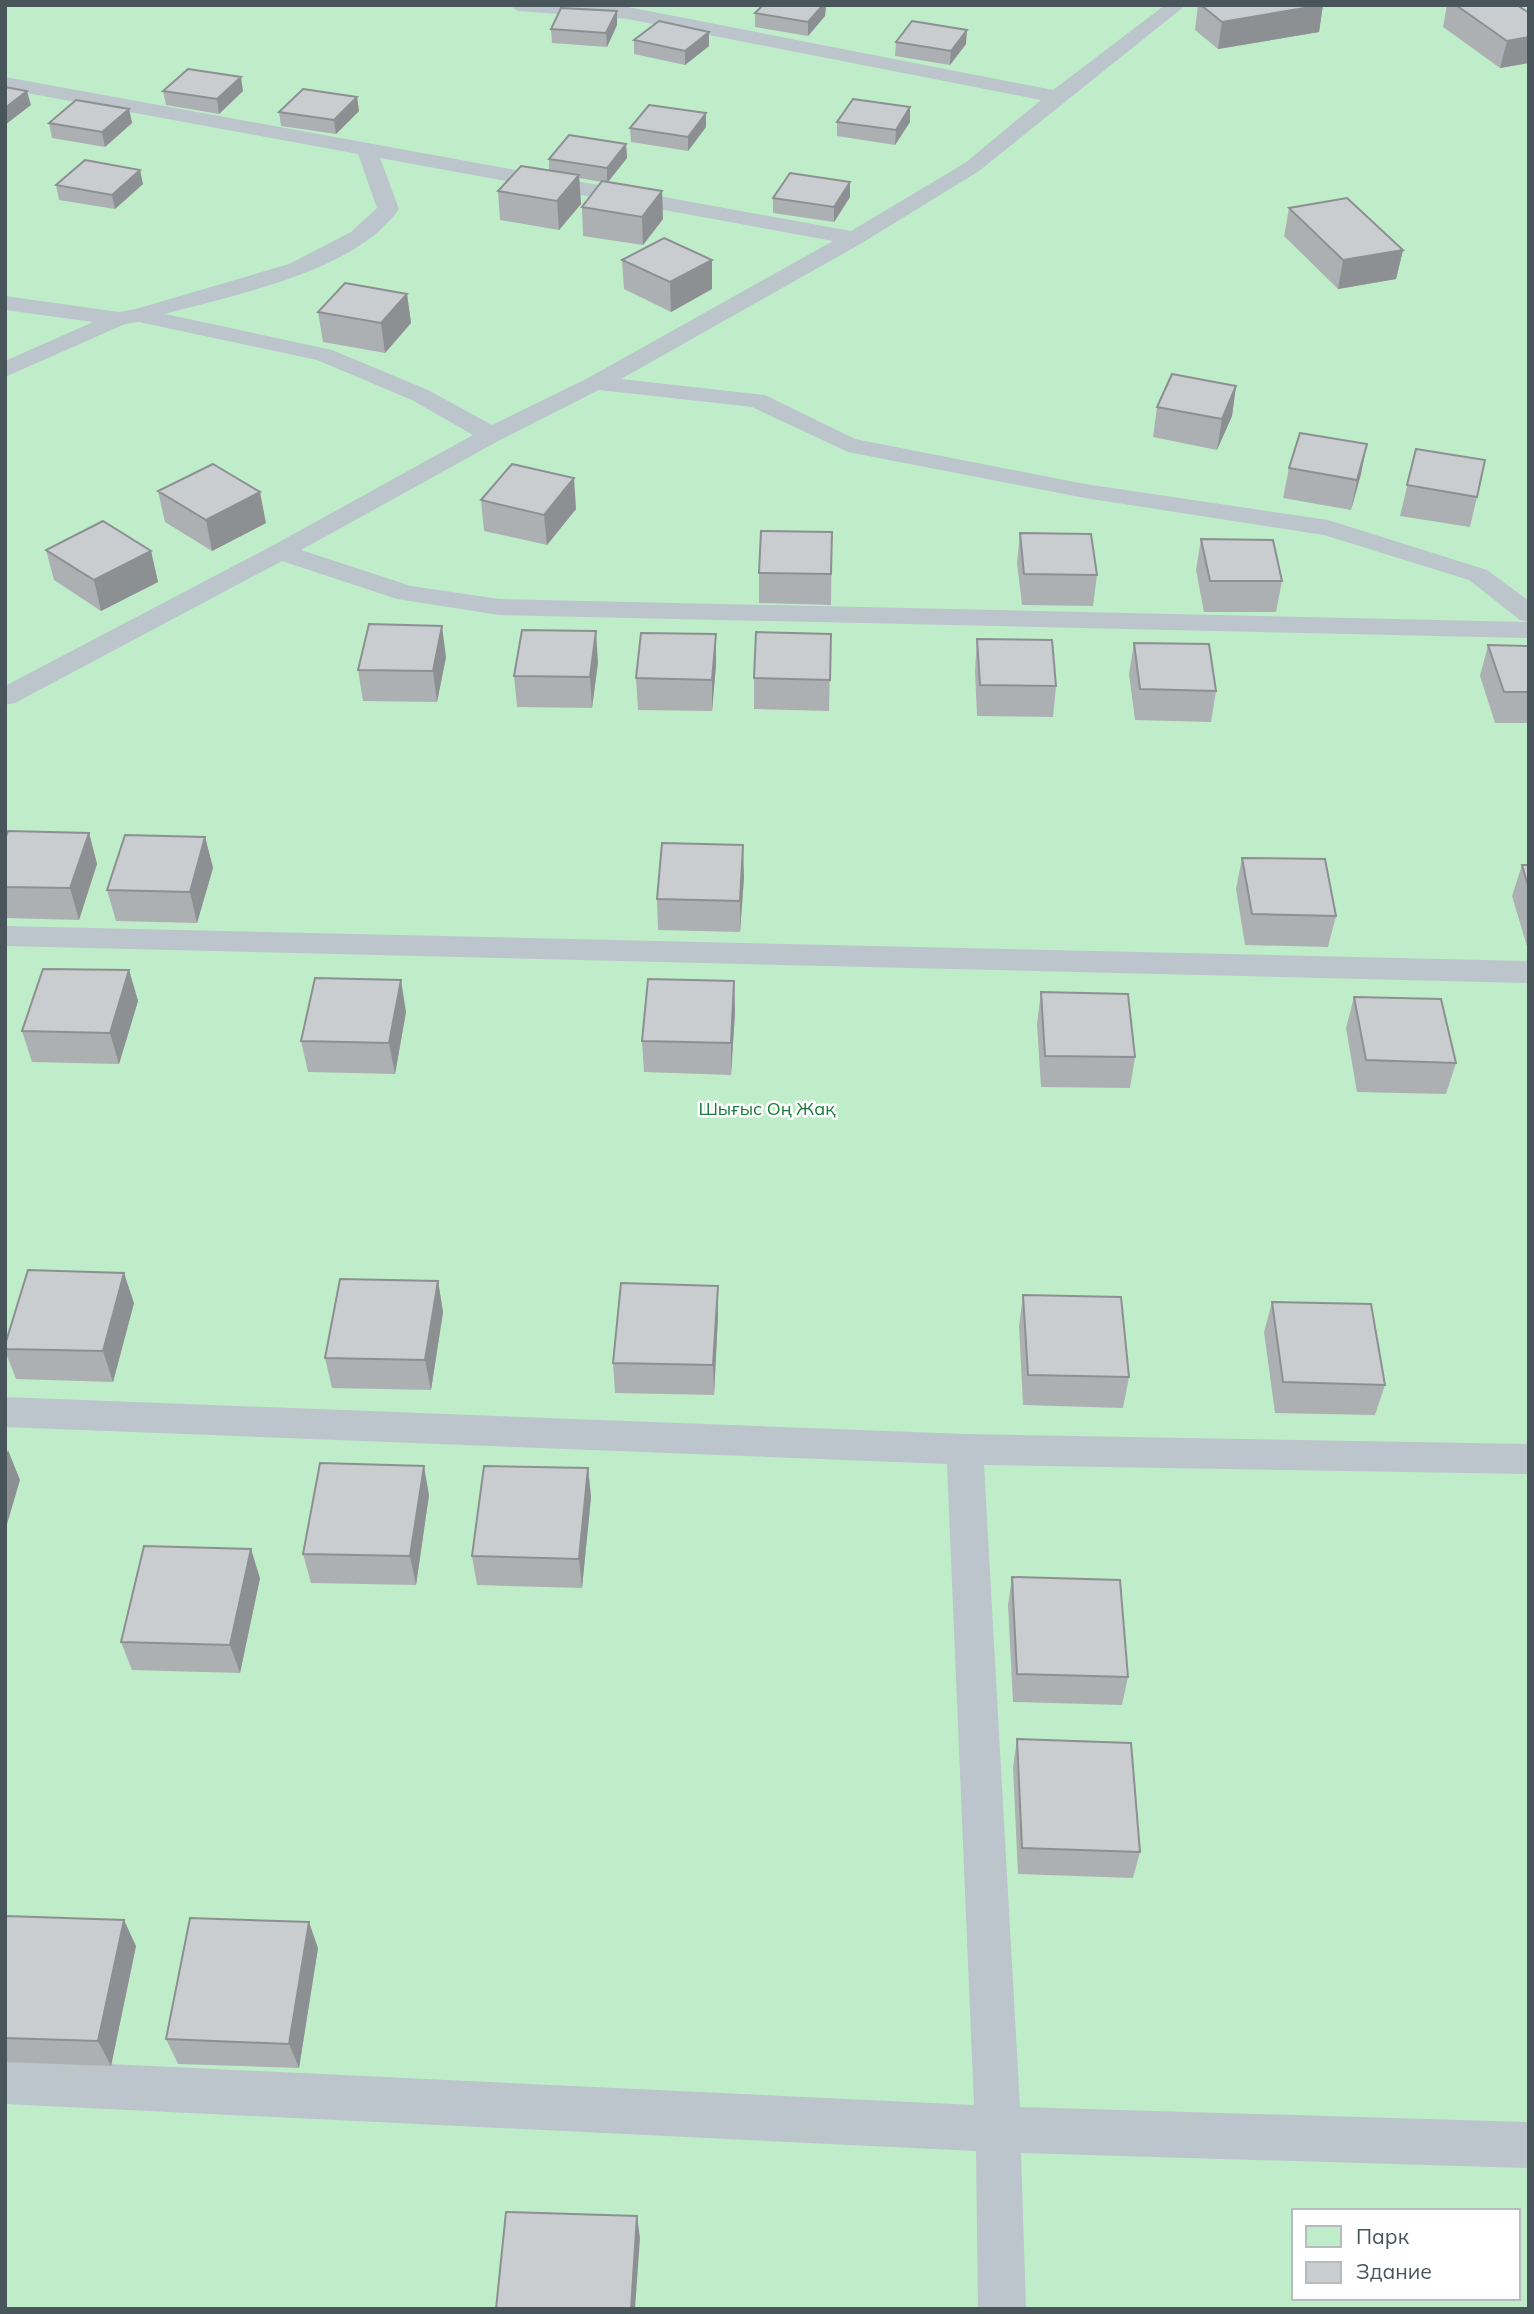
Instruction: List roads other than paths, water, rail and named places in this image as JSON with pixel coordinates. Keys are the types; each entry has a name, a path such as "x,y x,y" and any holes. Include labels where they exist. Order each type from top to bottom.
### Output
{"lane":[{"path":"518,5 628,13 1057,97"},
{"path":"5,697 279,552 491,435 596,383 854,238 972,167 1057,97 1177,5"},
{"path":"5,83 854,238"},
{"path":"5,370 129,317 297,269 359,237 388,209 367,150"},
{"path":"5,303 129,317 324,355 420,395 491,435"},
{"path":"596,383 757,400 848,445 1085,491 1328,528 1478,575 1529,614"},
{"path":"279,552 342,570 406,593 499,607 1529,630"},
{"path":"5,936 1529,972"},
{"path":"5,1412 965,1449 1529,1459"},
{"path":"965,1449 998,2129 1002,2309"},
{"path":"5,2081 998,2129 1529,2145"}],"park label":[{"name":"Шығыс Оң Жақ","path":"767,1108"}]}
